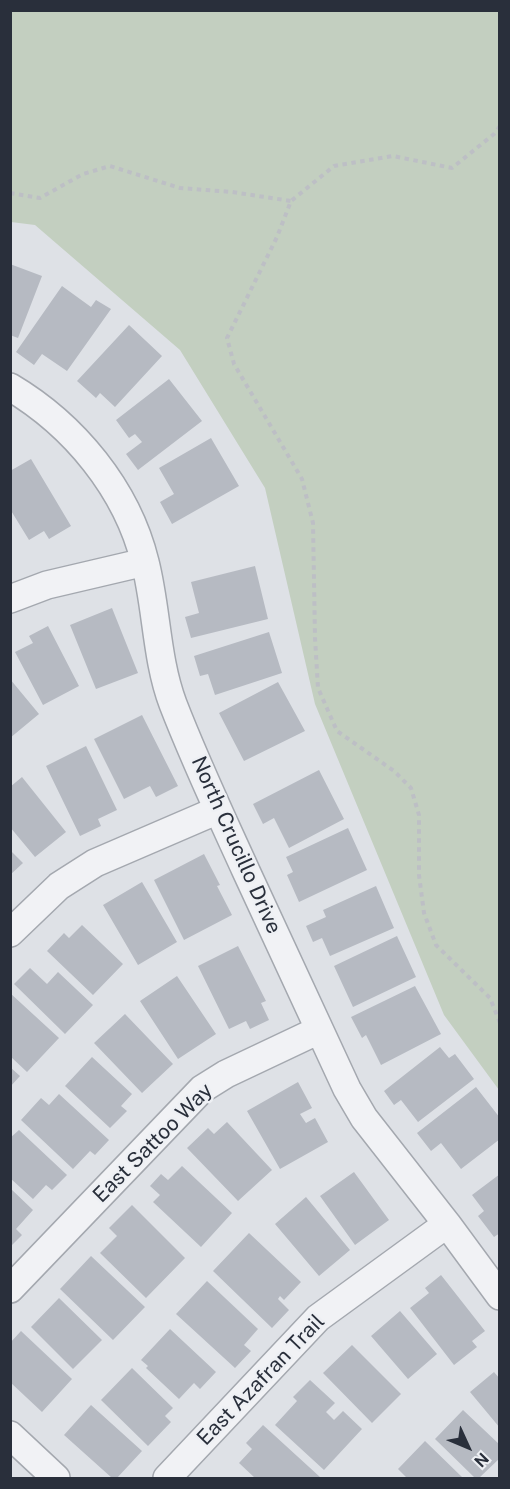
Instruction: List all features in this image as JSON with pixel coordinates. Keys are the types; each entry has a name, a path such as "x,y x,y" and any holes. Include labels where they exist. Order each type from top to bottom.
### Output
{"street":[{"name":"North Crucillo Drive","path":"10,387 31,399 68,430 105,473 128,514 145,562 162,663 173,703 218,810 347,1089 364,1118 500,1296"},
{"path":"10,598 47,585 145,562"},
{"path":"10,933 59,886 95,863 218,810"},
{"name":"East Sattoo Way","path":"10,1289 202,1089 226,1074 319,1029"},
{"name":"East Azafran Trail","path":"167,1479 318,1318 447,1224"},
{"path":"10,1435 56,1479"}],"path":[{"path":"500,126 494,134 452,168 393,156 334,166 291,201 277,237 227,338 234,364 302,479 313,523 318,688 337,731 394,771 411,788 419,815 419,875 424,913 436,945 490,998 500,1023"},
{"path":"10,193 40,198 83,174 110,166 180,188 232,192 291,201"}],"green space":[{"path":"11,10 499,11 499,1090 444,1015 315,704 265,488 180,350 35,225 11,222"}],"building":[{"path":"10,264 42,276 18,338 10,335"},
{"path":"62,286 91,307 96,300 111,309 67,371 42,354 34,365 16,352"},
{"path":"129,325 162,356 115,407 100,393 96,398 77,381"},
{"path":"169,379 202,421 138,470 126,454 142,442 135,434 129,438 116,420"},
{"path":"211,438 239,486 172,524 160,502 174,494 159,468"},
{"path":"31,459 71,526 49,539 44,531 29,540 10,509 10,471"},
{"path":"255,566 268,619 191,638 185,617 199,613 191,582"},
{"path":"112,608 138,673 96,689 70,625"},
{"path":"48,626 79,686 43,705 15,652 33,643 29,636"},
{"path":"269,632 282,673 215,695 208,674 200,676 194,656"},
{"path":"10,679 39,714 10,738"},
{"path":"278,682 305,731 244,761 219,713"},
{"path":"142,715 178,786 156,797 150,786 124,799 94,739"},
{"path":"86,746 117,810 98,819 101,826 80,836 46,766"},
{"path":"319,770 344,819 289,848 274,818 263,824 253,804"},
{"path":"22,777 66,832 35,857 10,827 10,787"},
{"path":"348,828 367,870 299,902 287,875 293,872 286,857"},
{"path":"10,850 23,863 10,875"},
{"path":"204,854 232,915 184,940 154,880"},
{"path":"142,882 177,942 138,965 103,905"},
{"path":"376,886 394,928 330,956 322,938 313,942 306,926 326,917 323,910"},
{"path":"82,925 123,964 93,995 47,951 64,933 69,938"},
{"path":"397,936 416,977 353,1007 334,966"},
{"path":"238,946 266,1001 261,1003 269,1020 250,1029 246,1021 229,1029 198,966"},
{"path":"30,968 47,984 58,972 93,1005 65,1034 14,984"},
{"path":"177,976 216,1034 178,1059 140,1001"},
{"path":"415,986 441,1034 381,1065 366,1035 362,1038 351,1017"},
{"path":"10,993 59,1038 27,1072 10,1056"},
{"path":"125,1014 173,1064 142,1093 94,1043"},
{"path":"440,1047 449,1058 455,1054 474,1079 418,1122 401,1100 394,1105 384,1091"},
{"path":"92,1057 132,1094 121,1106 127,1111 110,1128 65,1086"},
{"path":"10,1067 20,1076 10,1087"},
{"path":"298,1082 312,1108 300,1114 306,1123 315,1118 328,1142 280,1169 247,1111"},
{"path":"476,1087 500,1118 500,1139 461,1169 441,1143 431,1151 417,1133"},
{"path":"59,1094 109,1140 95,1155 90,1151 73,1169 21,1120 41,1098 49,1105"},
{"path":"227,1122 272,1170 238,1201 187,1148 208,1128 214,1134"},
{"path":"19,1130 67,1175 52,1190 46,1185 33,1199 10,1178 10,1138"},
{"path":"182,1166 232,1213 201,1247 153,1202 160,1195 150,1186 161,1174 168,1180"},
{"path":"354,1172 389,1220 355,1245 320,1196"},
{"path":"500,1174 500,1233 494,1237 478,1216 484,1211 472,1195"},
{"path":"10,1188 33,1210 16,1229 22,1235 10,1247"},
{"path":"306,1197 350,1250 319,1276 275,1224"},
{"path":"132,1205 185,1258 146,1298 100,1253 117,1236 109,1228"},
{"path":"249,1233 301,1282 284,1300 280,1296 278,1299 289,1310 272,1328 213,1271"},
{"path":"91,1256 145,1307 113,1340 60,1289"},
{"path":"441,1275 485,1331 472,1341 477,1347 454,1365 410,1308 429,1293 425,1288"},
{"path":"207,1281 258,1329 244,1345 251,1351 235,1368 176,1314"},
{"path":"59,1298 102,1340 73,1369 31,1327"},
{"path":"400,1311 437,1354 408,1379 371,1336"},
{"path":"170,1329 216,1372 200,1389 194,1383 179,1399 146,1368 148,1366 141,1360"},
{"path":"21,1331 72,1379 42,1412 10,1382 10,1343"},
{"path":"352,1345 401,1394 372,1423 323,1373"},
{"path":"132,1368 173,1408 165,1416 171,1422 148,1446 101,1400"},
{"path":"494,1372 500,1379 500,1428 470,1392"},
{"path":"310,1380 335,1403 326,1412 334,1420 343,1411 362,1429 324,1470 275,1425 297,1401 293,1397"},
{"path":"91,1405 142,1451 117,1478 112,1478 64,1435"},
{"path":"463,1410 500,1445 500,1458 479,1478 475,1478 435,1439"},
{"path":"263,1425 320,1477 255,1478 239,1463 252,1449 246,1443"},
{"path":"425,1441 463,1478 407,1478 398,1469"}]}
